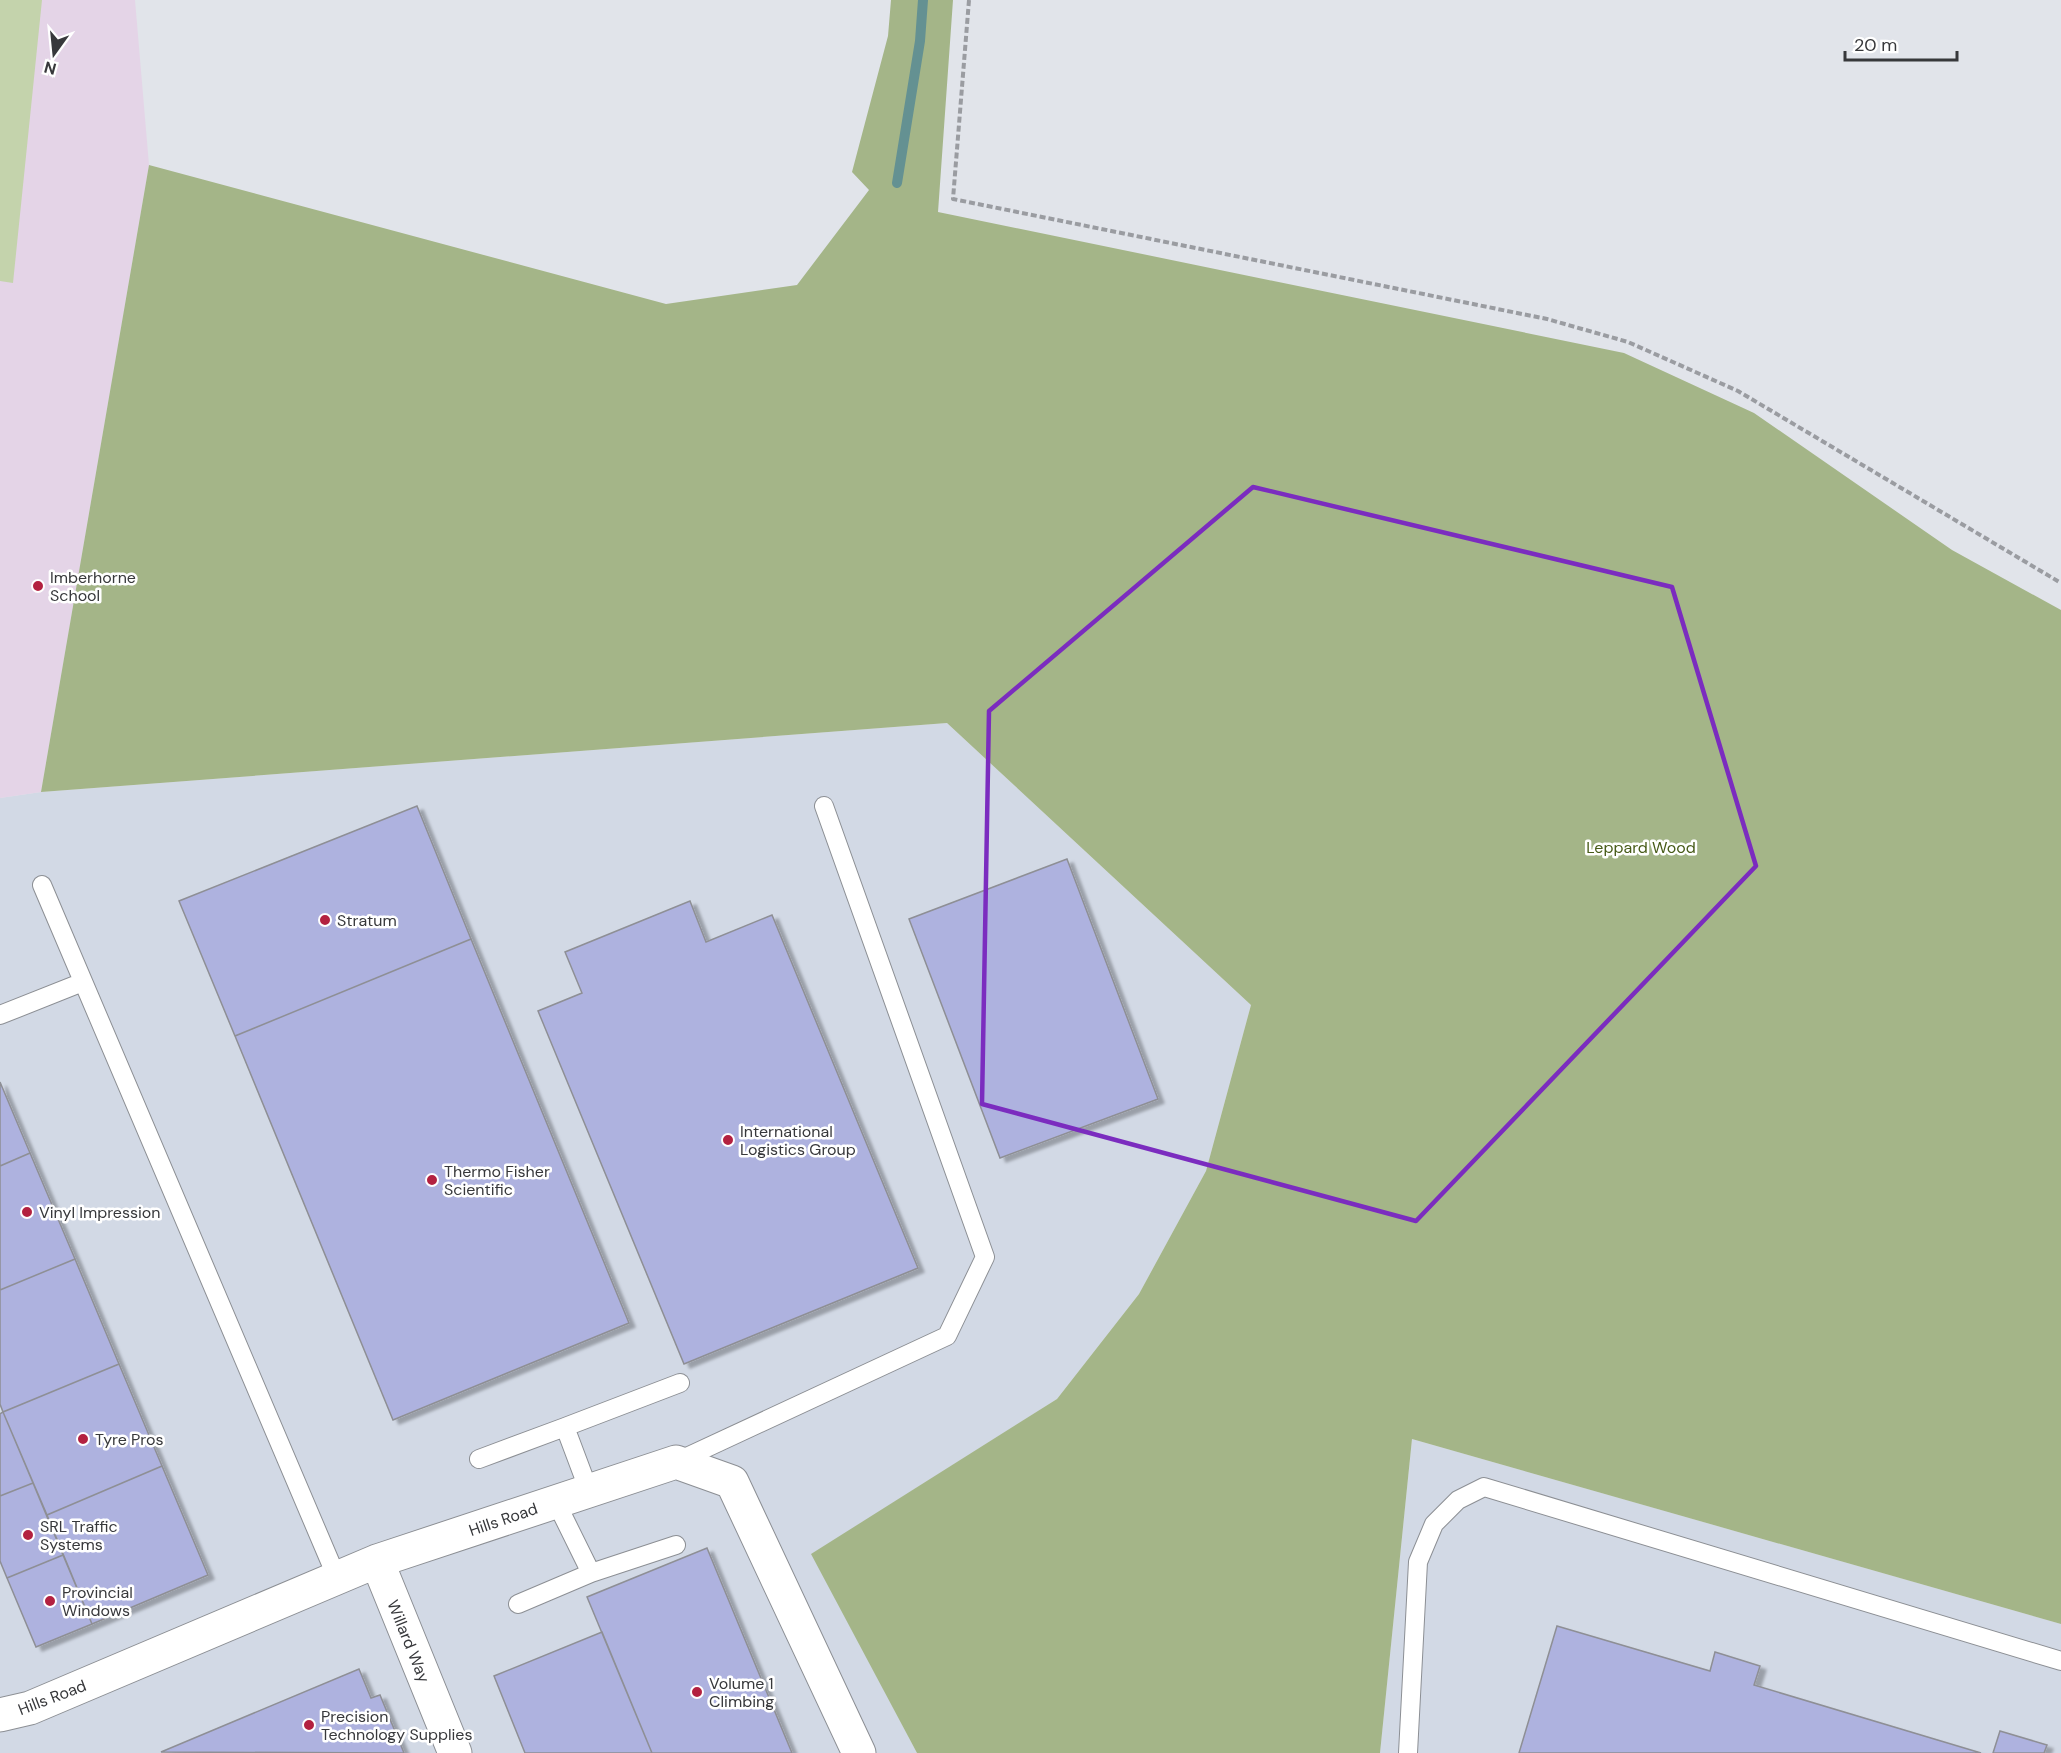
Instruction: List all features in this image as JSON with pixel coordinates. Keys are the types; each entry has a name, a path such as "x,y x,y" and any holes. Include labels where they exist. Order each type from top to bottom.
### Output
{"street":[{"name":"Hills Road","path":"3,1707 30,1708 377,1561 676,1462"},
{"path":"676,1462 732,1482 859,1753"},
{"name":"Willard Way","path":"377,1561 455,1753"}],"lane":[{"path":"676,1462 947,1336 985,1257 824,806"},
{"path":"42,885 337,1578"},
{"path":"0,1015 83,982"},
{"path":"479,1459 680,1383"},
{"path":"565,1426 589,1491"},
{"path":"1408,1753 1418,1562 1434,1524 1458,1500 1485,1487 2061,1661"},
{"path":"556,1502 591,1573"},
{"path":"518,1604 591,1573 676,1545"}],"path":[{"path":"969,0 953,199 1547,319 1628,342 1738,391 2061,583"}],"highlighted area":[{"path":"1253,487 1672,587 1756,866 1416,1221 982,1104 989,711"}],"shaded area":[{"name":"Imberhorne School","path":"0,0 135,0 149,165 41,792 0,798"},
{"path":"947,723 1251,1005 1206,1171 1139,1294 1057,1399 812,1554 917,1753 0,1753 0,798 41,792"},
{"path":"1412,1439 2061,1624 2061,1753 1380,1753"}],"green space":[{"path":"0,0 42,0 13,283 0,281"},
{"name":"Leppard Wood","path":"891,0 953,0 938,212 1624,353 1754,413 1952,550 2061,610 2061,1624 1412,1439 1380,1753 917,1753 811,1554 1057,1399 1139,1294 1206,1171 1251,1005 947,723 41,792 149,165 666,304 797,285 869,190 852,172 888,36"}],"building":[{"name":"Stratum","path":"417,806 471,939 235,1036 179,901"},
{"path":"1067,859 1158,1099 1000,1158 909,919"},
{"name":"International Logistics Group","path":"690,901 706,942 772,915 918,1268 684,1364 538,1011 582,993 565,952"},
{"name":"Thermo Fisher Scientific","path":"471,939 629,1323 393,1420 235,1036"},
{"path":"0,1082 30,1153 0,1166"},
{"name":"Vinyl Impression","path":"30,1153 75,1259 0,1290 0,1166"},
{"path":"75,1259 119,1364 3,1412 0,1404 0,1290"},
{"name":"Tyre Pros","path":"119,1364 162,1466 47,1515 3,1412"},
{"path":"3,1412 33,1483 0,1496 0,1414"},
{"path":"162,1466 208,1575 92,1624 47,1515"},
{"name":"SRL Traffic Systems","path":"33,1483 63,1555 7,1578 0,1561 0,1496"},
{"name":"Volume 1 Climbing","path":"707,1548 792,1753 652,1753 587,1597"},
{"name":"Provincial Windows","path":"63,1555 92,1624 36,1647 7,1578"},
{"path":"1557,1626 1710,1671 1715,1652 1760,1666 1754,1685 1981,1753 1519,1753"},
{"path":"602,1632 652,1753 525,1753 494,1676"},
{"name":"Precision Technology Supplies","path":"359,1669 371,1698 380,1695 404,1753 161,1752"},
{"path":"2000,1731 2047,1745 2044,1753 1993,1753"}],"waterway":[{"path":"897,183 920,41 923,0"}],"place":[{"name":"Imberhorne School","path":"38,586"},
{"name":"Stratum","path":"325,920"},
{"name":"International Logistics Group","path":"728,1140"},
{"name":"Thermo Fisher Scientific","path":"432,1180"},
{"name":"Vinyl Impression","path":"27,1212"},
{"name":"Tyre Pros","path":"83,1439"},
{"name":"SRL Traffic Systems","path":"28,1535"},
{"name":"Provincial Windows","path":"50,1601"},
{"name":"Volume 1 Climbing","path":"697,1692"},
{"name":"Precision Technology Supplies","path":"309,1725"}]}
